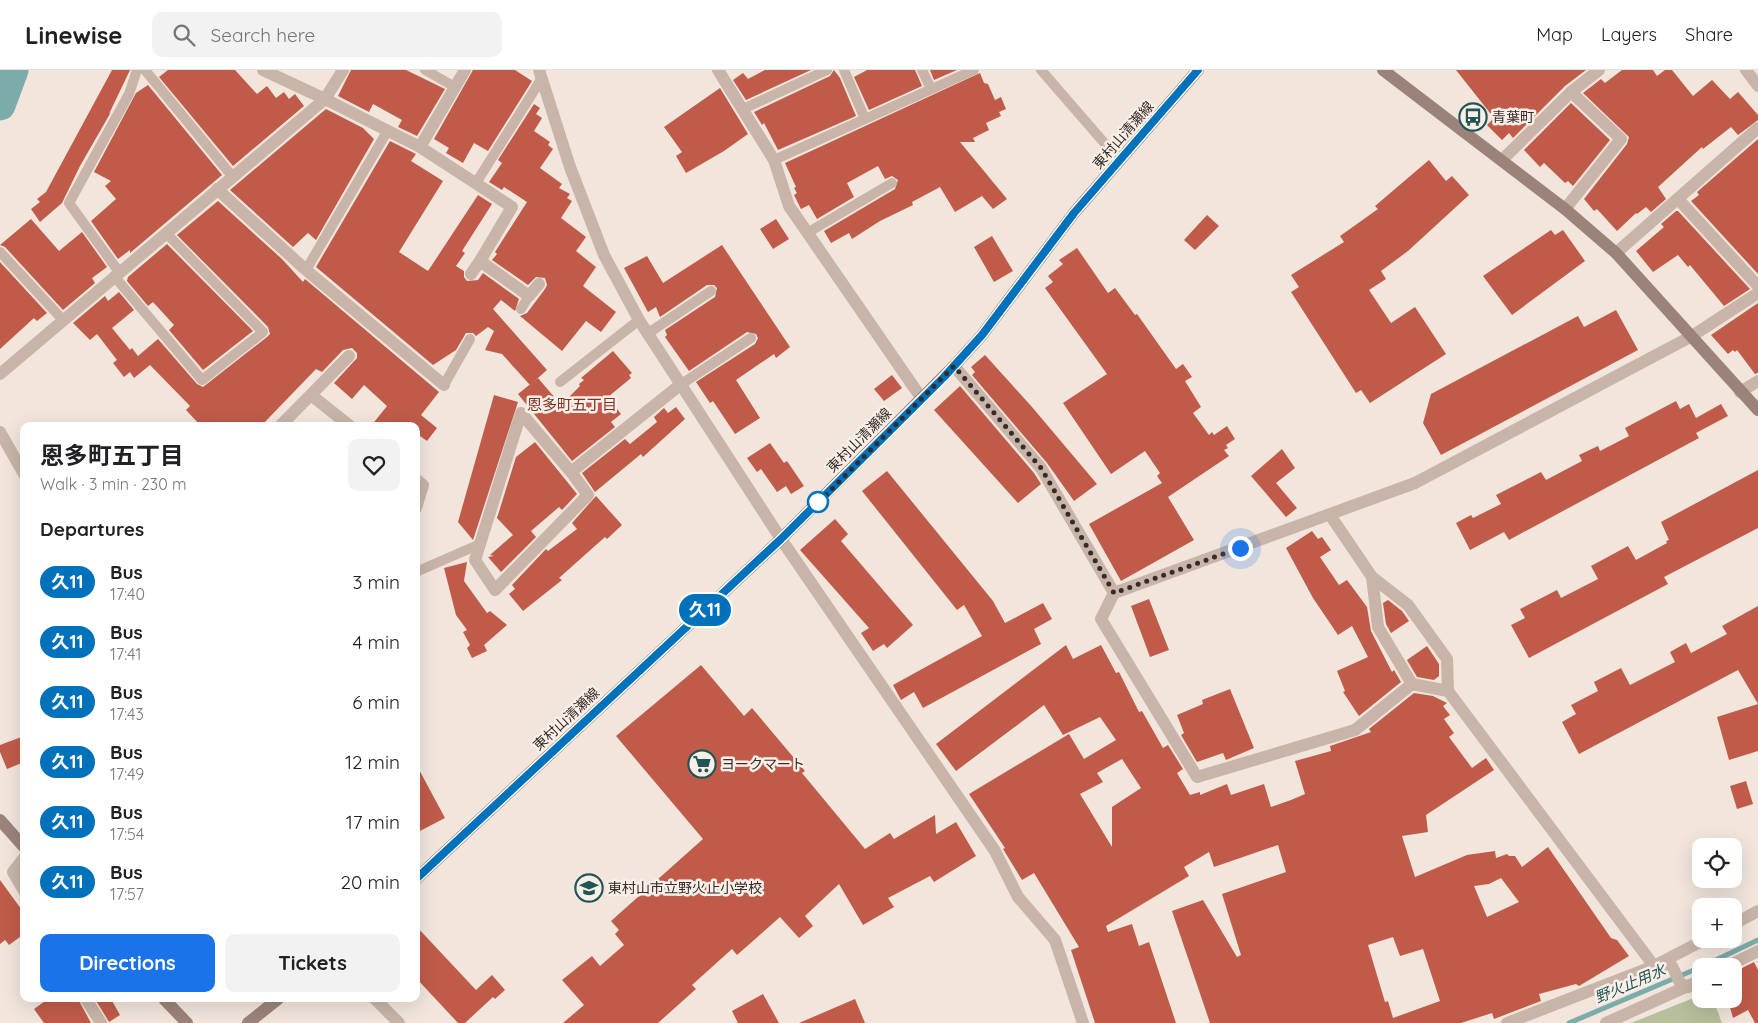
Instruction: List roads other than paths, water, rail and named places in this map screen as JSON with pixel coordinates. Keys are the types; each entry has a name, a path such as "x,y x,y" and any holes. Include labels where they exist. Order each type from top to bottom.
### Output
{"main road":[{"name":"東村山清瀬線","path":"420,875 781,539 954,366 982,335 1074,213 1198,70"},
{"path":"1383,70 1565,209 1616,254 1758,410"},
{"path":"0,820 20,842"},
{"path":"167,1002 187,1023"},
{"path":"248,1023 274,1002"}],"street":[{"path":"263,70 325,98 420,147 512,207 471,274"},
{"path":"0,374 325,98 343,70"},
{"path":"420,147 465,70"},
{"path":"718,70 774,160 789,206 922,399"},
{"path":"1502,160 1571,92 1599,70"},
{"path":"1746,70 1758,86"},
{"path":"540,74 570,167 604,255 647,334 781,539 995,851 1018,897 1055,940 1083,1023"},
{"path":"1565,209 1621,139 1571,92"},
{"path":"1616,254 1758,128"},
{"path":"217,189 306,270 444,385"},
{"path":"1678,199 1758,286"},
{"path":"480,261 529,296 539,284"},
{"path":"1412,684 1355,730 1197,777 1101,619 1114,593 1330,516 1415,483 1692,336 1758,293"},
{"path":"284,422 349,356"},
{"path":"954,366 1041,468 1114,593"},
{"path":"1740,392 1758,381"},
{"path":"572,472 680,386"},
{"path":"311,395 345,422"},
{"path":"521,413 572,472 588,495 495,590 475,560 521,413"},
{"path":"2,439 20,468"},
{"path":"420,482 423,485 420,495"},
{"path":"1330,516 1372,577 1408,605 1447,658 1448,691 1654,966"},
{"path":"1372,577 1378,627 1412,684 1448,691"},
{"path":"20,863 13,872 20,884"},
{"path":"1742,920 1758,911"},
{"path":"1508,1023 1654,966 1692,946"},
{"path":"1742,959 1758,951"},
{"path":"1654,966 1672,966 1684,985"},
{"path":"1606,1023 1692,983"},
{"path":"88,1002 101,1023"},
{"path":"378,1002 399,1023"}],"lane":[{"path":"138,70 129,94 69,203 117,274 202,380 263,332 166,233"},
{"path":"145,70 232,176"},
{"path":"425,70 455,87"},
{"path":"743,109 827,70"},
{"path":"844,70 865,119"},
{"path":"922,70 931,89"},
{"path":"774,160 974,70"},
{"path":"1041,70 1120,161"},
{"path":"476,183 540,74"},
{"path":"306,270 388,130"},
{"path":"807,233 892,183"},
{"path":"0,252 63,320"},
{"path":"647,334 711,291"},
{"path":"521,309 529,296"},
{"path":"560,382 639,320"},
{"path":"680,386 751,338"},
{"path":"444,385 470,339"},
{"path":"420,570 480,544"}],"waterway":[{"path":"0,105 13,70"},
{"name":"野火止用水","path":"1720,958 1758,940"},
{"name":"野火止用水","path":"1569,1023 1692,971"}],"place":[{"name":"青葉町","path":"1473,117"},
{"name":"ヨークマート","path":"702,764"},
{"name":"東村山市立野火止小学校","path":"589,888"}],"district":[{"name":"恩多町五丁目","path":"572,405"}]}
